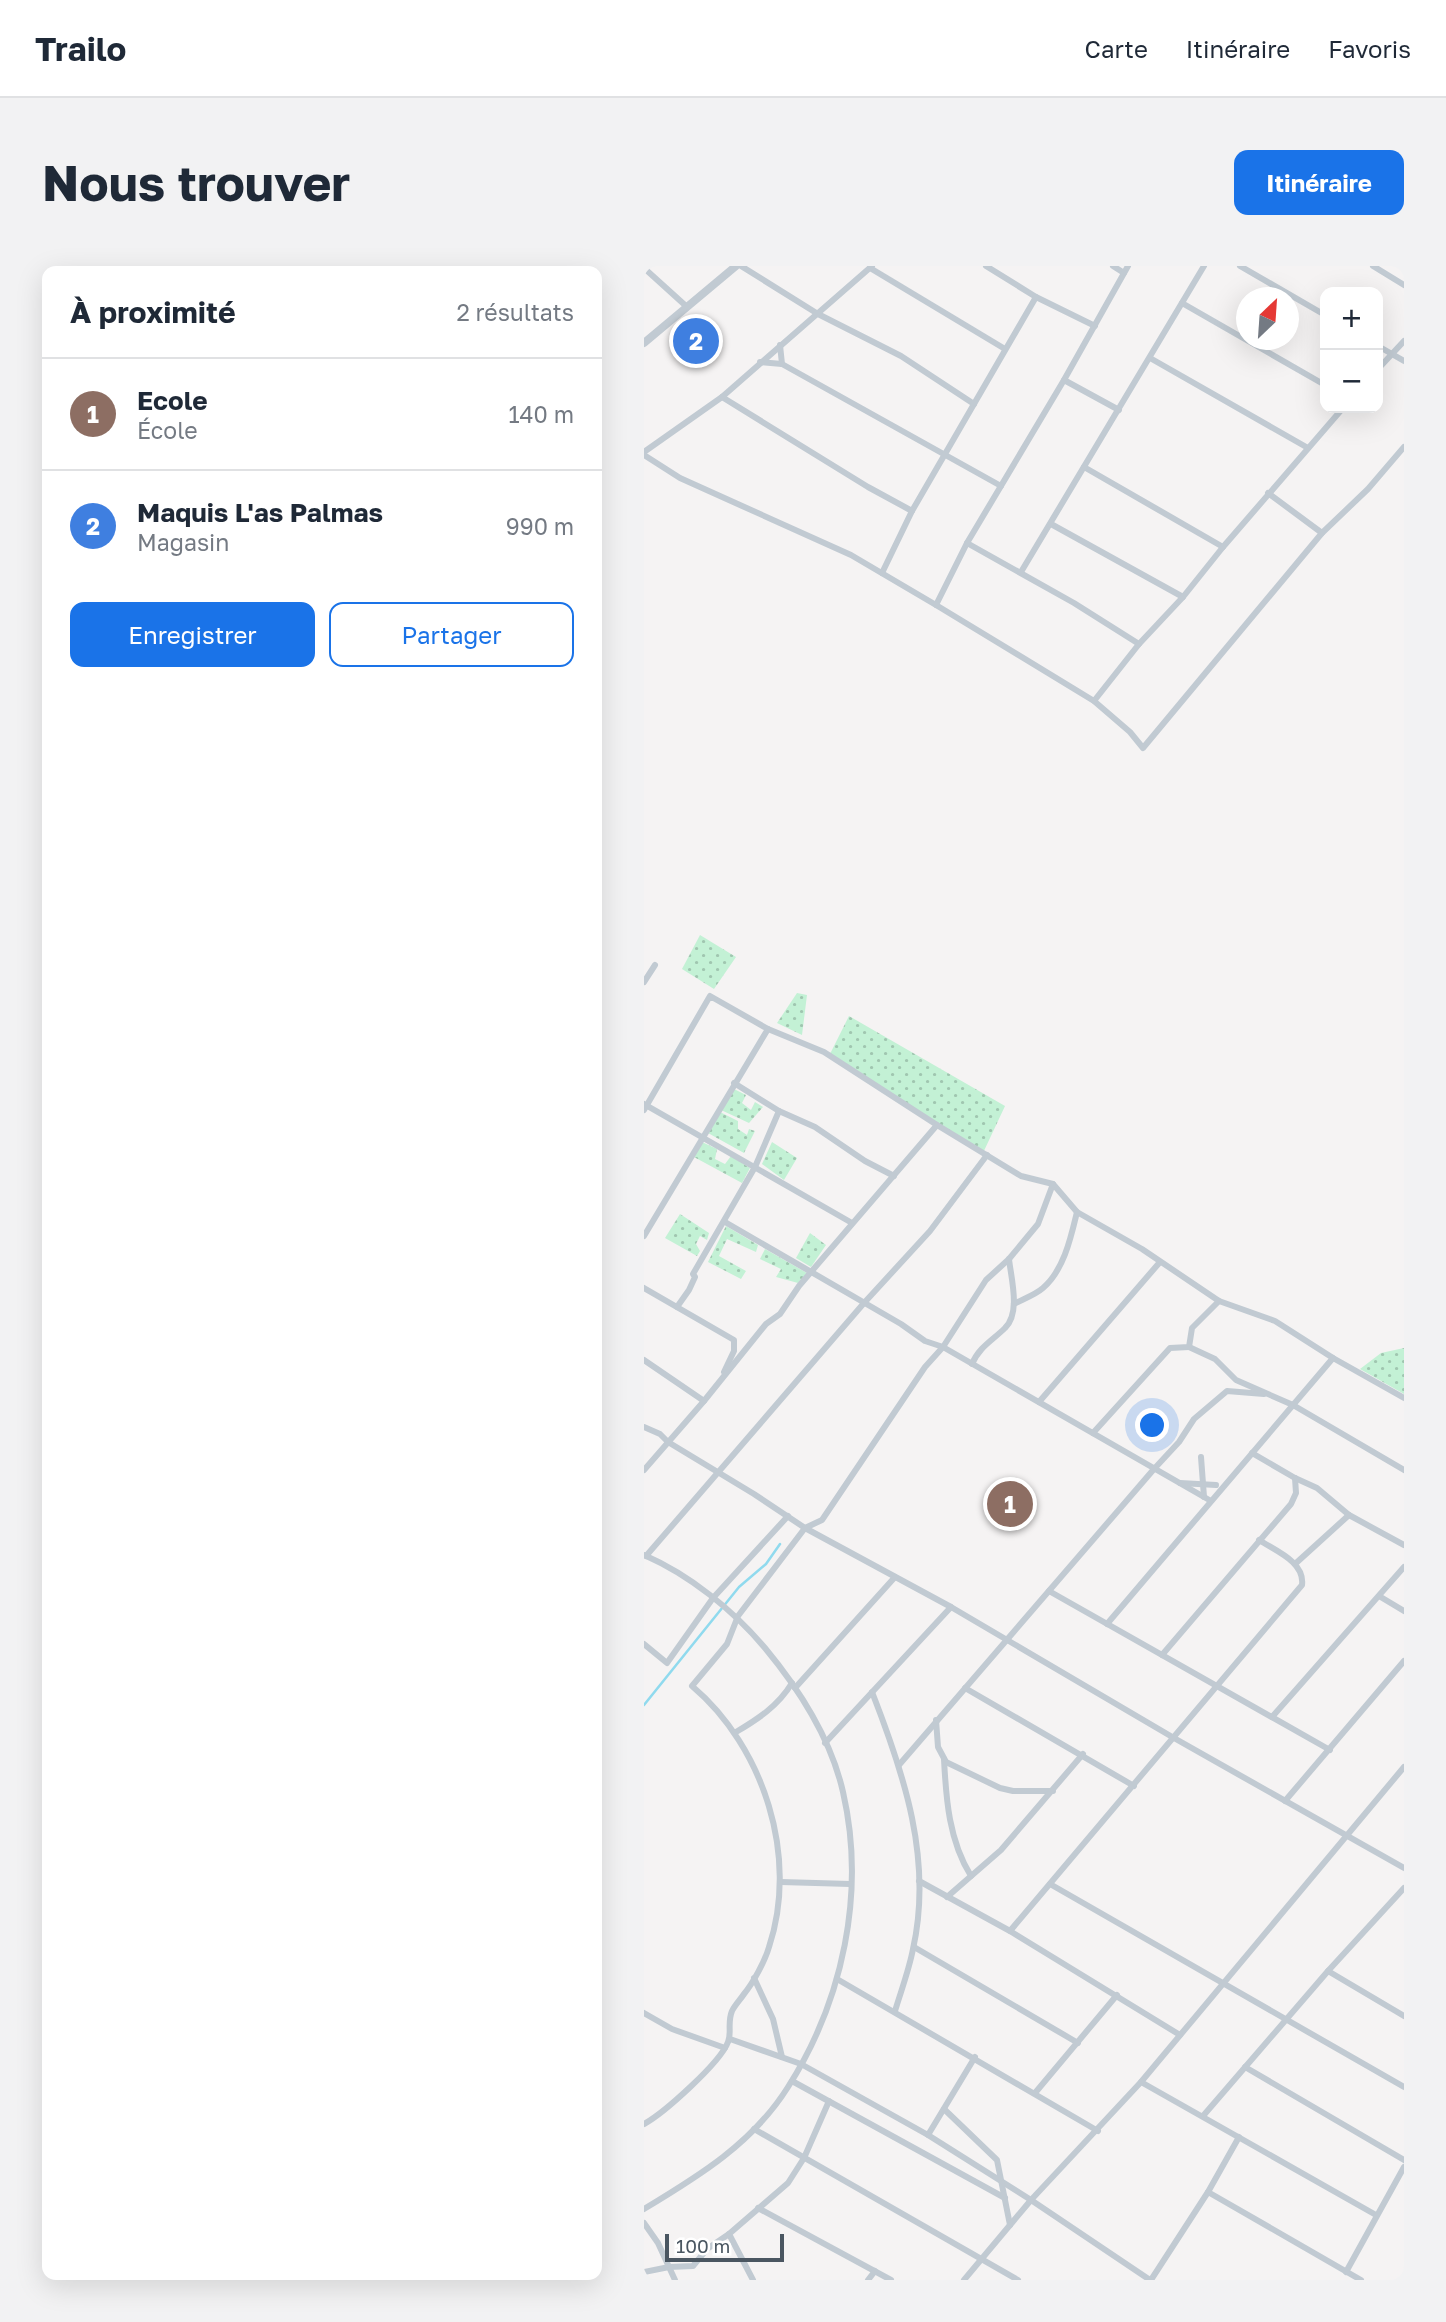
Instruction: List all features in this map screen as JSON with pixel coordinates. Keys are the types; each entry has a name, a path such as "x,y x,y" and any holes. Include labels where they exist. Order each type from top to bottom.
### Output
{"street":[{"path":"644,343 686,306 739,266 818,314 901,356 974,404"},
{"path":"986,266 1036,297 1095,326"},
{"path":"936,605 967,543 1126,269 1113,266"},
{"path":"1021,572 1204,266"},
{"path":"1240,266 1320,312"},
{"path":"1373,266 1404,285"},
{"path":"1384,266 1387,274"},
{"path":"1005,349 871,267 722,397 644,453 680,478 813,537 936,605 1094,701 1130,732 1143,748 1322,533 1368,489 1404,447"},
{"path":"644,268 686,306"},
{"path":"881,573 912,511 1036,297"},
{"path":"1182,303 1320,382"},
{"path":"1383,363 1404,341"},
{"path":"780,345 782,364"},
{"path":"1383,349 1404,361"},
{"path":"1150,358 1308,448"},
{"path":"760,362 782,364 1001,486"},
{"path":"1064,380 1119,410"},
{"path":"722,397 912,511"},
{"path":"1094,701 1139,644 1183,597 1268,493 1339,413"},
{"path":"1084,467 1223,547"},
{"path":"1268,493 1322,533"},
{"path":"1051,524 1183,597"},
{"path":"967,543 1021,572 1139,644"},
{"path":"644,982 654,965"},
{"path":"852,1223 645,1107 710,996 768,1029 824,1052 1021,1176 1053,1184 1077,1212 1142,1249 1219,1301 1275,1321 1404,1398"},
{"path":"644,1236 768,1029"},
{"path":"734,1083 779,1111 816,1127 865,1161 894,1176"},
{"path":"677,1307 689,1290 695,1277 693,1274 755,1167 779,1111"},
{"path":"644,1470 766,1324 780,1314 852,1223 937,1125"},
{"path":"644,2209 727,2156 754,2129 792,2081 811,2048 831,2000 849,1918 850,1884 849,1832 843,1790 808,1708 782,1668 738,1616 645,1555 930,1231 987,1155"},
{"path":"644,2123 653,2119 698,2079 725,2048 730,2039 728,2025 732,2011 754,1978 769,1948 781,1882 776,1831 759,1781 736,1732 692,1686 727,1644 738,1616 805,1528 822,1520 925,1367 943,1347 986,1280 1009,1259 1038,1224 1053,1184"},
{"path":"1014,1304 1043,1288 1055,1273 1069,1245 1077,1212"},
{"path":"725,1222 901,1324 925,1341 943,1347 1211,1502"},
{"path":"972,1364 986,1343 1008,1326 1014,1304 1009,1259"},
{"path":"1040,1402 1160,1262"},
{"path":"644,1288 734,1340 734,1351 720,1381"},
{"path":"1189,1347 1192,1328 1219,1301"},
{"path":"1093,1433 1170,1348 1189,1347 1215,1359 1236,1381 1293,1405 1404,1470"},
{"path":"1107,1624 1333,1358"},
{"path":"644,1360 704,1401"},
{"path":"899,1765 1179,1442 1194,1419 1227,1391 1264,1394"},
{"path":"644,1427 660,1434 668,1443 805,1528 951,1607 1174,1738 1404,1868"},
{"path":"1252,1453 1317,1488 1349,1515 1404,1545"},
{"path":"1201,1457 1204,1497"},
{"path":"1162,1655 1291,1504 1296,1493 1295,1478"},
{"path":"1178,1483 1216,1486"},
{"path":"1296,1564 1349,1515"},
{"path":"644,1644 667,1663 713,1598 788,1516"},
{"path":"1010,1931 1302,1586 1301,1573 1296,1564 1259,1540"},
{"path":"1272,1717 1404,1567"},
{"path":"736,1732 783,1698 895,1577"},
{"path":"1049,1591 1330,1750"},
{"path":"1380,1596 1404,1611"},
{"path":"825,1743 951,1607"},
{"path":"1285,1801 1404,1661"},
{"path":"965,1688 1134,1786"},
{"path":"872,1692 908,1792 916,1837 919,1881 914,1947 895,2011"},
{"path":"936,1720 939,1747 944,1759 951,1827 961,1859 971,1876"},
{"path":"947,1897 1001,1850 1083,1754"},
{"path":"944,1759 1000,1788 1013,1791 1053,1791"},
{"path":"964,2280 1031,2200 1141,2082 1404,1767"},
{"path":"919,1881 1010,1931 1180,2035"},
{"path":"781,1882 850,1884"},
{"path":"1050,1884 1404,2087"},
{"path":"1203,2116 1328,1971 1404,1888"},
{"path":"914,1947 1078,2043"},
{"path":"1328,1971 1404,2016"},
{"path":"754,1978 772,2019 782,2057"},
{"path":"837,1979 1098,2131"},
{"path":"1035,2093 1117,1995"},
{"path":"644,2013 673,2029 725,2048"},
{"path":"730,2039 801,2064 928,2135 1150,2280 1208,2192 1239,2137"},
{"path":"928,2135 975,2057"},
{"path":"1245,2067 1404,2160"},
{"path":"792,2081 1005,2199"},
{"path":"1141,2082 1376,2214"},
{"path":"644,2272 693,2266 707,2249 729,2234 788,2183 804,2158 829,2101"},
{"path":"944,2109 998,2160 1010,2225"},
{"path":"754,2129 1018,2280"},
{"path":"1346,2272 1404,2167"},
{"path":"1208,2192 1361,2280"},
{"path":"758,2208 891,2280"},
{"path":"644,2223 675,2280"},
{"path":"729,2234 753,2280"},
{"path":"868,2280 875,2271"}],"green space":[{"path":"700,935 736,957 714,989 682,969"},
{"path":"797,993 807,995 802,1035 777,1023"},
{"path":"849,1016 1005,1106 983,1153 830,1054"},
{"path":"734,1089 746,1095 742,1103 751,1110 755,1102 763,1107 749,1123 721,1110"},
{"path":"720,1112 738,1121 738,1129 747,1135 749,1129 755,1131 744,1153 708,1133"},
{"path":"702,1142 717,1149 715,1159 725,1164 731,1156 750,1168 742,1183 694,1157"},
{"path":"772,1142 797,1158 784,1180 762,1164"},
{"path":"680,1214 709,1233 707,1240 700,1236 696,1244 700,1251 697,1256 665,1238"},
{"path":"726,1226 758,1245 756,1252 727,1239 719,1256 746,1271 741,1279 708,1262"},
{"path":"810,1233 826,1245 811,1267 796,1258"},
{"path":"765,1249 807,1273 798,1283 776,1277 781,1269 760,1259"},
{"path":"1404,1348 1404,1394 1360,1369 1381,1353"}],"waterway":[{"path":"644,1705 739,1587 766,1564 780,1544"}],"place":[{"name":"Maquis L'as Palmas","path":"696,341"},
{"name":"Ecole","path":"1010,1504"}]}
